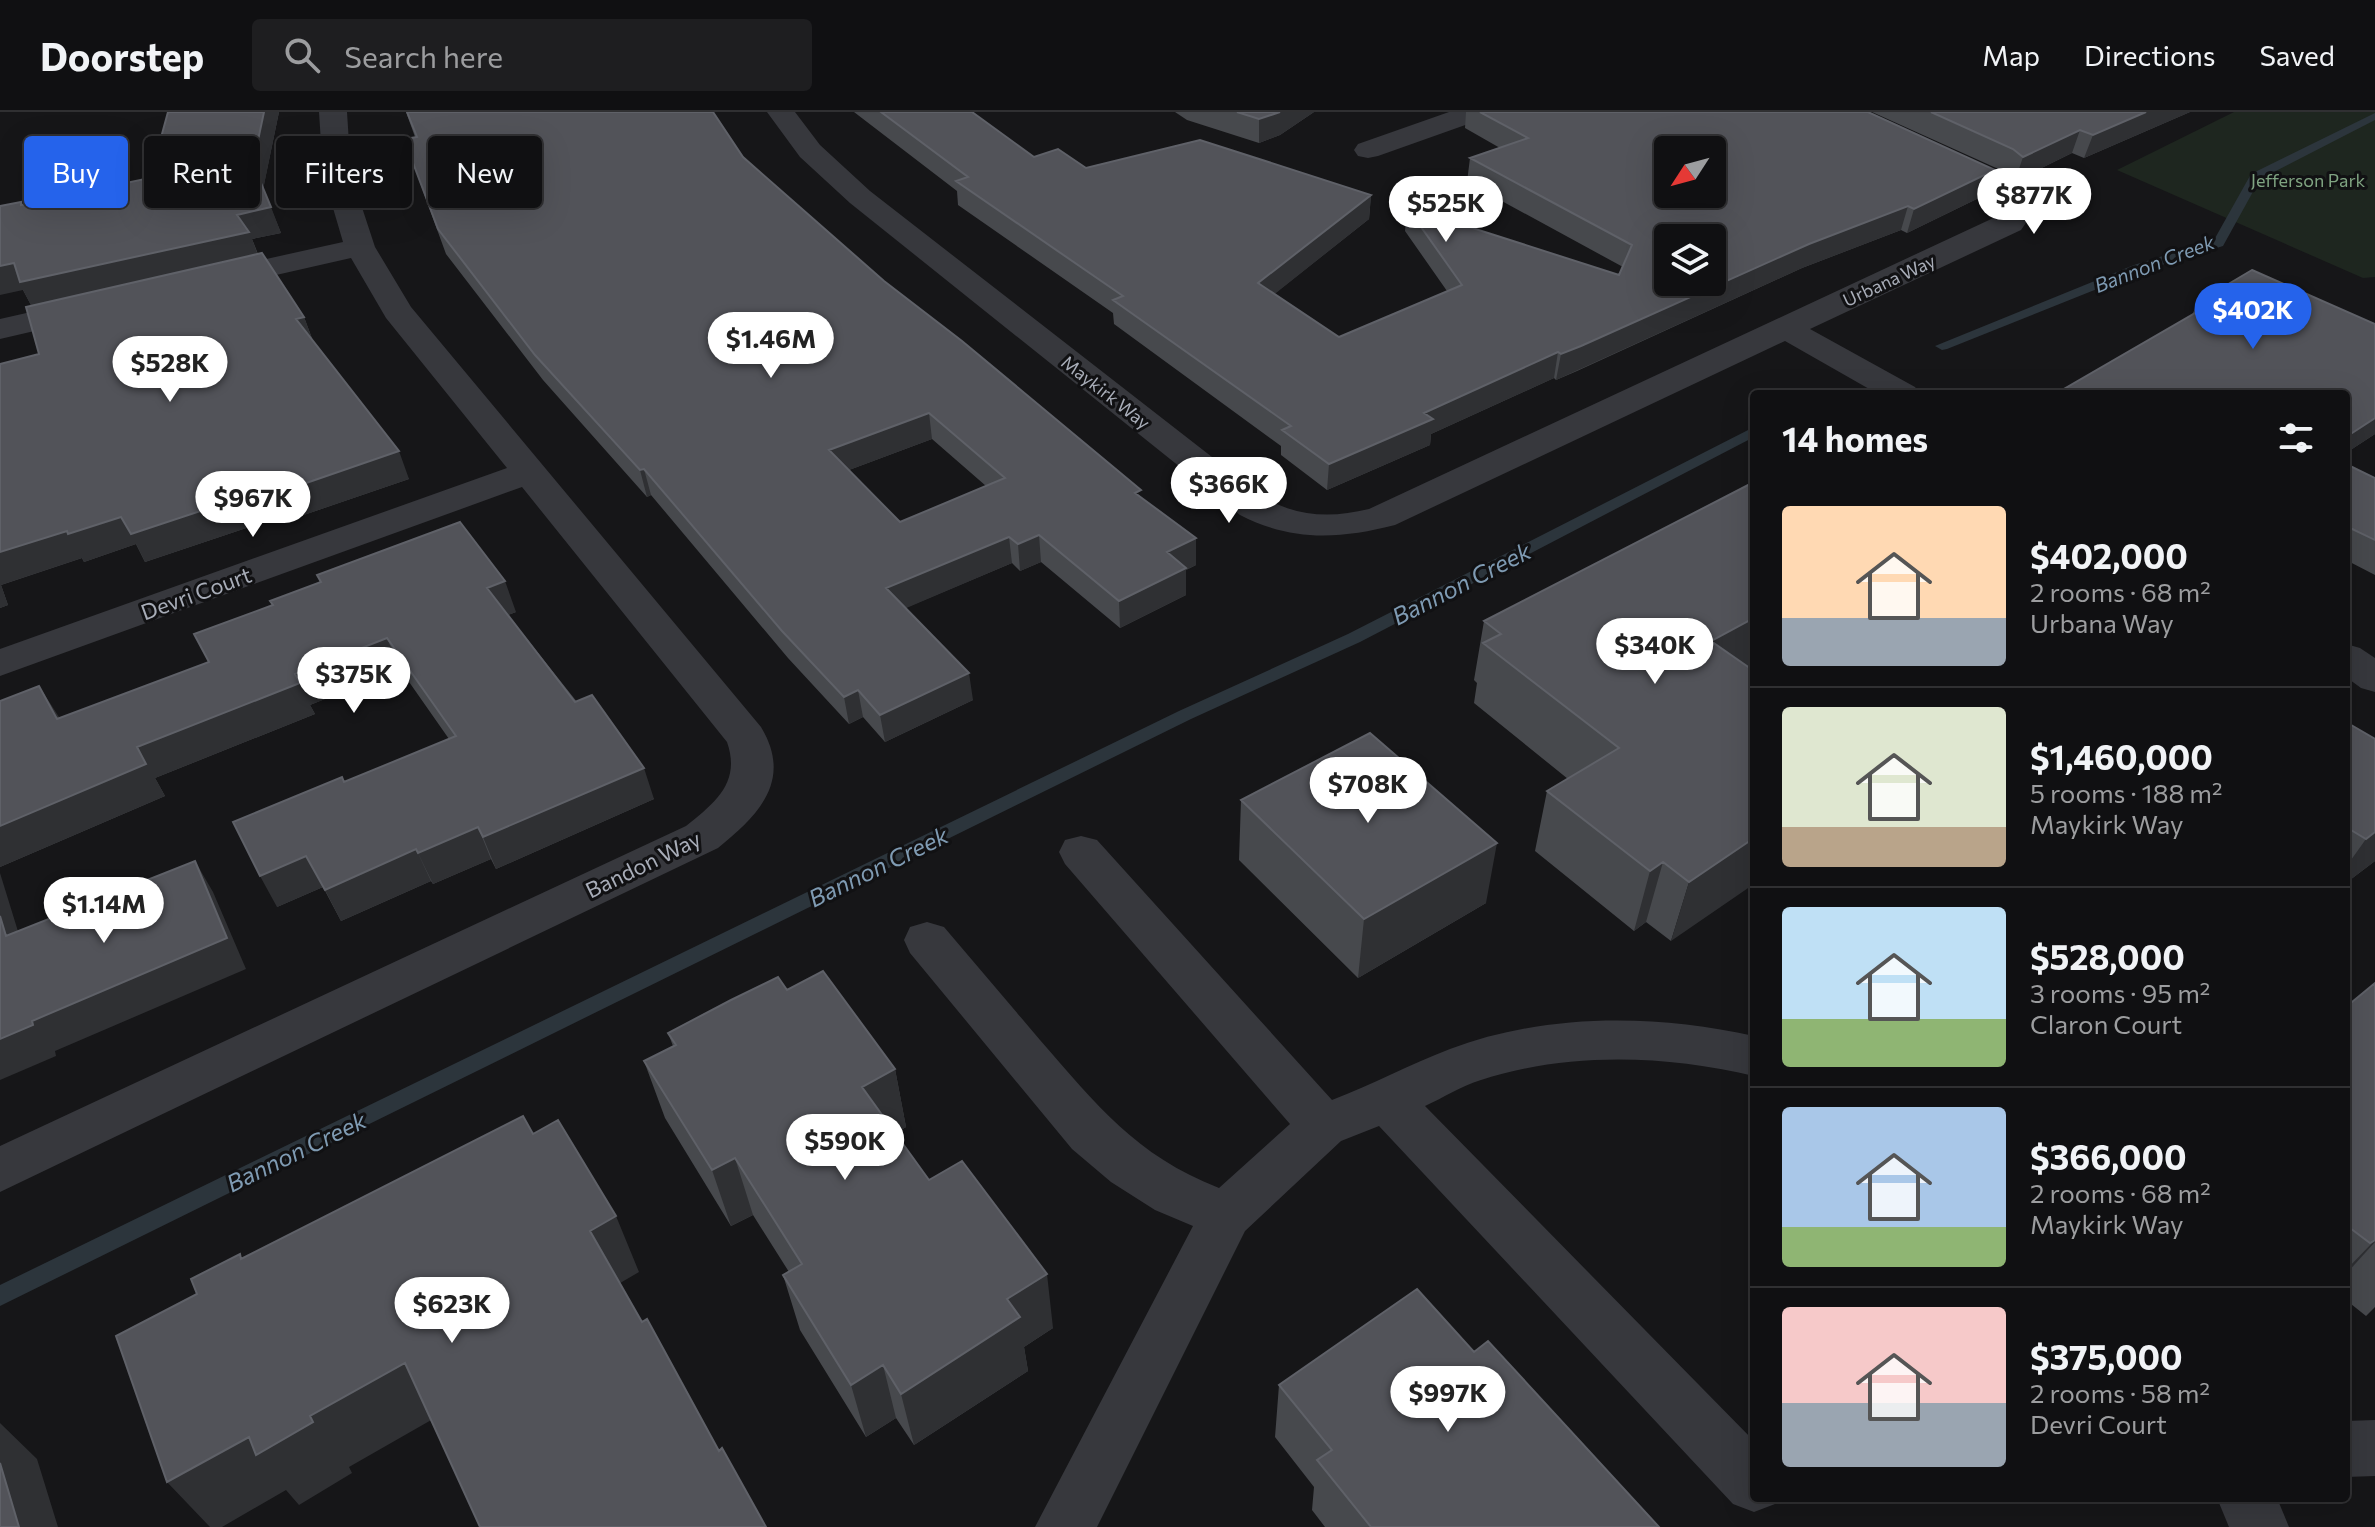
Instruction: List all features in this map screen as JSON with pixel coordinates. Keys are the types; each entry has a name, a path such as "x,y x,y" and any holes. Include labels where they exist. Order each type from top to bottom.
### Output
{"street":[{"name":"Bandon Way","path":"0,1170 702,837 738,808 753,779 753,752 746,737 403,320 360,247 337,174 333,112"},
{"name":"Maykirk Way","path":"781,112 810,151 860,197 1253,507 1288,523 1317,528 1352,526 1382,517 1786,329"},
{"path":"1368,150 1475,112"},
{"name":"Urbana Way","path":"1786,329 2010,224 2017,214 2014,198 1994,181 1842,112"},
{"path":"180,288 360,247"},
{"path":"0,329 120,301"},
{"path":"1786,329 1896,390"},
{"name":"Devri Court","path":"0,663 528,473"},
{"path":"2350,660 2375,678"},
{"path":"1081,852 1323,1126"},
{"path":"927,940 1090,1134 1129,1166 1174,1194 1226,1215"},
{"path":"1065,1527 1226,1215 1323,1126 1387,1101 1466,1064 1523,1049 1612,1039 1706,1045 1750,1055"},
{"path":"1387,1101 1750,1479"},
{"path":"2350,1449 2375,1448"},
{"path":"2249,1502 2259,1527"}],"green space":[{"name":"Jefferson Park","path":"2234,112 2375,112 2375,277 2363,278 2117,170"}],"building":[{"path":"168,112 264,112 259,136 161,136"},
{"path":"407,112 713,112 743,157 884,281 962,341 1141,490 1135,493 1196,538 1167,552 1186,568 1119,601 1039,535 1018,544 1009,537 886,588 969,673 880,715 858,690 844,697 782,631 644,469 640,470 535,355 438,229 430,208 542,208 542,136 428,136 428,203 412,160 412,138 417,137","holes":["929,413 1005,478 900,522 829,450"]},
{"path":"881,112 972,112 1034,157 1058,149 1086,168 1200,140 1371,195 1258,283 1339,337 1462,285 1407,207 1619,275 1632,245 1470,158 1528,138 1480,112 1868,112 1995,170 1914,209 1908,206 1809,244 1726,281 1726,224 1654,224 1654,296 1693,296 1581,346 1561,354 1558,352 1424,413 1433,419 1329,464 1282,430 1291,426 1113,300 1123,296 956,181 968,177"},
{"path":"1237,112 1280,112 1259,119"},
{"path":"1931,112 2146,112 2093,135 2080,130 2023,157 2013,149"},
{"path":"144,179 144,208 260,208 260,181 271,207 237,215 249,232 20,282 14,263 0,266 0,206 21,202 24,208 128,208 128,183"},
{"path":"262,253 304,317 296,319 399,451 283,491 279,485 131,534 121,517 0,552 0,364 39,354 26,307"},
{"path":"2252,270 2375,324 2375,418 2350,434 2350,390 2064,389 2207,306 2198,302"},
{"path":"2350,466 2375,478 2375,540 2350,528"},
{"path":"1750,484 1750,620 1711,641 1750,668 1750,841 1689,882 1663,862 1650,871 1547,791 1619,748 1483,643 1501,634 1484,621"},
{"path":"460,522 505,581 487,588 575,702 592,695 644,768 483,837 478,827 418,853 416,849 325,890 306,856 260,876 233,822 342,777 344,782 456,736 387,638 295,674 300,683 137,747 146,764 0,826 0,701 39,686 57,719 209,662 194,634 273,605 270,601 321,582 317,575"},
{"path":"2350,724 2375,739 2375,832 2366,839 2350,829"},
{"path":"1370,733 1497,843 1364,919 1241,800"},
{"path":"195,861 227,938 32,1021 33,1025 0,1039 0,916 6,936"},
{"path":"823,971 895,1069 862,1087 929,1180 962,1161 1047,1274 1007,1299 1020,1317 901,1394 883,1365 851,1385 783,1275 802,1264 735,1158 712,1170 644,1061 676,1045 668,1033 731,1000 778,977 787,990"},
{"path":"2375,983 2375,1240 2370,1243 2350,1228 2350,1004"},
{"path":"523,1116 533,1134 558,1120 616,1216 590,1231 642,1322 647,1319 719,1451 722,1448 766,1527 480,1527 405,1363 310,1416 313,1422 256,1455 249,1437 167,1482 116,1336 197,1294 191,1279 240,1254 241,1259"},
{"path":"1417,1289 1474,1352 1488,1341 1659,1527 1371,1527 1317,1460 1332,1450 1279,1385"},
{"path":"0,1463 19,1527 0,1527"}],"waterway":[{"name":"Bannon Creek","path":"1942,346 2138,268 2219,243 2255,177 2375,116"},
{"name":"Bannon Creek","path":"0,1296 1185,715 1354,638 1750,433"}]}
